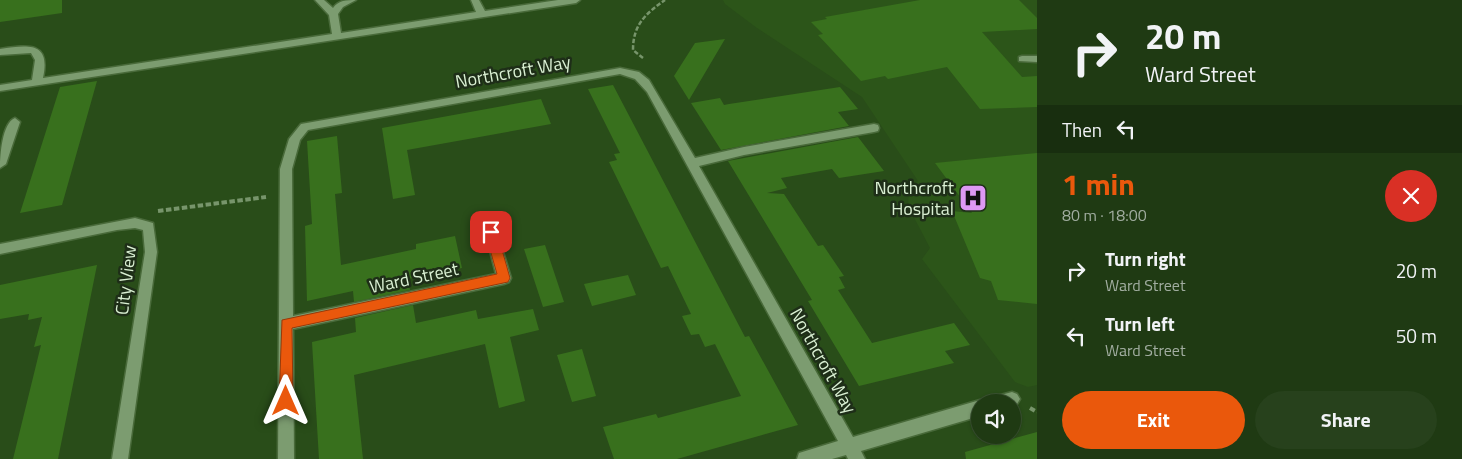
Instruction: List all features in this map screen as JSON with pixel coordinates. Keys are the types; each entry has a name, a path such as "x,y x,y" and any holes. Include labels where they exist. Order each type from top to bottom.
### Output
{"street":[{"path":"320,0 333,14 337,37"},
{"path":"333,14 340,5 352,0"},
{"path":"475,0 481,13"},
{"path":"0,88 576,0"},
{"path":"0,52 20,49 37,52 41,57 41,66 37,82"},
{"path":"1022,59 1037,59"},
{"name":"Northcroft Way","path":"286,459 286,169 295,139 305,127 620,71 638,75 645,80 854,452"},
{"path":"0,164 15,122"},
{"path":"692,163 744,151 874,128"},
{"name":"City View","path":"0,249 135,223 150,227 151,252 120,459"},
{"name":"Ward Street","path":"286,324 504,278 491,232"},
{"path":"805,459 854,452 971,411"}],"path":[{"path":"645,80 661,72 633,50 633,33 645,14 664,0"},
{"path":"135,223 163,209 286,195"}],"shaded area":[{"name":"Northcroft Hospital","path":"723,0 1037,0 1037,385 1028,387 1015,382 922,259 930,248 908,206 909,190 918,181 862,97 757,28 725,4"}],"building":[{"path":"0,0 62,0 62,13 0,22"},
{"path":"920,0 1019,0 1037,18 1037,29 982,32 1022,77 1037,76 1037,107 980,109 947,67 888,79 885,76 861,81 818,35 823,34 811,22 827,19 825,17"},
{"path":"725,39 689,100 674,76 695,43"},
{"path":"97,81 62,205 20,213 60,87"},
{"path":"613,85 745,337 749,336 798,425 677,459 614,459 603,427 656,414 658,418 741,396 715,344 705,347 699,334 691,335 682,316 691,314 668,266 661,268 609,162 617,160 614,154 620,153 588,89"},
{"path":"840,87 858,109 838,112 849,126 721,150 691,103 720,98 724,105"},
{"path":"541,99 551,124 407,150 415,195 393,199 382,128"},
{"path":"337,136 342,193 335,194 341,265 416,249 416,244 455,236 462,268 408,279 410,290 354,302 353,291 307,301 305,226 312,224 307,141"},
{"path":"858,137 884,171 839,178 832,169 781,178 787,188 767,193 784,194 818,246 823,245 844,276 839,277 845,288 838,290 872,343 954,323 970,345 945,351 954,363 859,386 808,301 812,300 728,161"},
{"path":"1037,153 1037,304 998,300 991,281 980,278 952,211 972,213 935,163"},
{"path":"545,245 564,302 543,307 524,249"},
{"path":"97,265 58,459 13,459 41,345 34,347 42,317 28,320 29,314 0,319 0,285"},
{"path":"628,275 636,295 592,306 584,284"},
{"path":"413,305 416,323 476,310 478,319 533,309 539,330 510,337 525,401 499,408 485,344 354,375 363,459 319,459 312,342 356,332 355,318"},
{"path":"582,349 596,396 572,402 557,355"},
{"path":"1037,432 1037,459 966,459 965,452 994,444 1021,444 1021,436"}],"place":[{"name":"Northcroft Hospital","path":"973,198"}],"route":[{"path":"286,401 286,324 504,278 491,232"}]}
